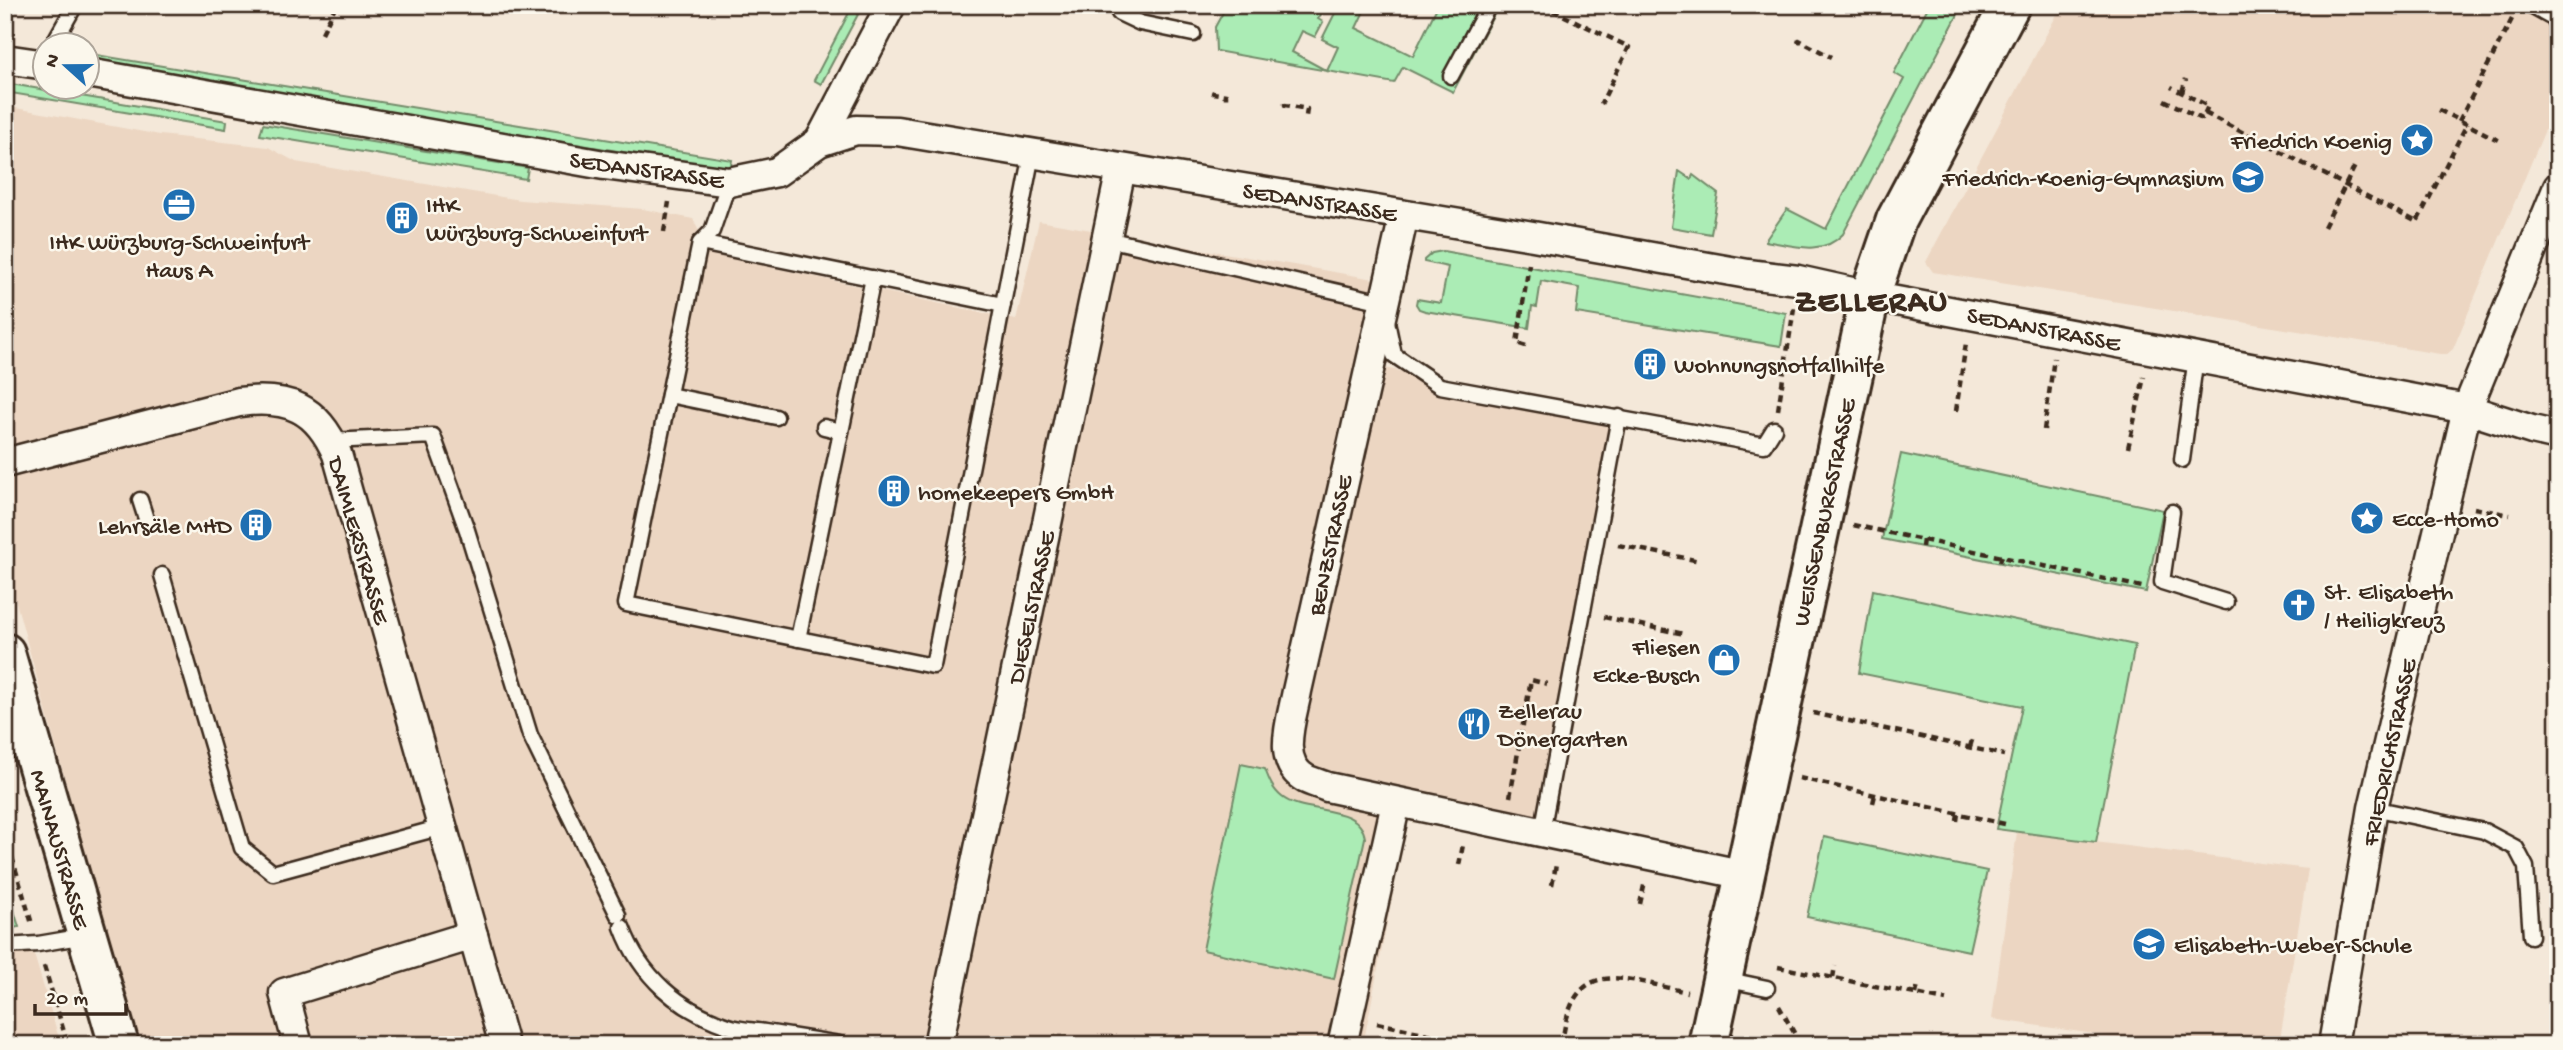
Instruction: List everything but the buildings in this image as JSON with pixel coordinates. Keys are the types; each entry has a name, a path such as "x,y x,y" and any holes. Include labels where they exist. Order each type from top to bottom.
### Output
{"street":[{"path":"819,142 891,5"},
{"name":"WEISSENBURGSTRASSE","path":"1709,1045 1870,296 1896,220 2010,5"},
{"path":"5,59 32,58"},
{"name":"SEDANSTRASSE","path":"102,75 604,165 729,182 778,172 819,142 856,130 897,131 1748,274 1798,280 2467,409 2558,436"},
{"name":"DIESELSTRASSE","path":"938,1045 1121,169"},
{"name":"FRIEDRICHSTRASSE","path":"2333,1045 2373,808 2467,409 2558,187"},
{"name":"BENZSTRASSE","path":"1404,215 1286,749 1291,765 1304,778 1327,787 1745,875"},
{"name":"DAIMLERSTRASSE","path":"5,463 239,402 265,399 279,401 304,411 315,420 337,454 504,1045"},
{"name":"MAINAUSTRASSE","path":"5,653 119,1045"},
{"path":"1342,1045 1396,803"},
{"path":"298,1045 284,992 473,935"}],"lane":[{"path":"60,32 75,5"},
{"path":"1451,76 1489,5"},
{"path":"2529,5 2558,21"},
{"path":"1119,13 1140,23 1193,34"},
{"path":"729,182 712,231 700,243 626,604 933,666 1032,154"},
{"path":"1107,239 1383,302 1394,355 1440,386 1764,445 1774,429"},
{"path":"700,243 1003,305"},
{"path":"799,639 873,278"},
{"path":"2182,460 2196,357"},
{"path":"669,395 776,417"},
{"path":"1542,832 1619,418"},
{"path":"824,427 841,431"},
{"path":"331,441 433,436 467,530 530,735 630,947 645,972 665,991 706,1017 731,1027 839,1044"},
{"path":"140,500 147,522"},
{"path":"2172,512 2162,582 2226,602"},
{"path":"162,575 242,849 273,873 442,827"},
{"path":"2373,808 2484,831 2516,848 2526,867 2531,936"},
{"path":"5,946 38,944 87,935"},
{"path":"1723,978 1767,988"}],"path":[{"path":"321,33 336,5"},
{"path":"1542,5 1629,47 1601,104"},
{"path":"2459,121 2514,15"},
{"path":"1798,43 1799,40 1831,57"},
{"path":"2182,92 2186,79"},
{"path":"2164,100 2202,120 2208,106 2172,87"},
{"path":"1214,91 1213,93 1226,95 1226,103"},
{"path":"1285,103 1307,108 1306,116"},
{"path":"2439,110 2500,141"},
{"path":"2205,113 2417,222 2467,124"},
{"path":"2324,226 2354,166"},
{"path":"664,232 667,214"},
{"path":"1526,345 1517,344 1533,236"},
{"path":"1774,429 1794,313"},
{"path":"1956,411 1970,314"},
{"path":"2044,430 2053,367"},
{"path":"2128,448 2143,382"},
{"path":"2487,510 2510,515"},
{"path":"1821,519 2002,556 2081,576 2144,587"},
{"path":"1922,547 1923,539"},
{"path":"1596,541 1700,561"},
{"path":"2000,562 2002,556"},
{"path":"1583,614 1684,634"},
{"path":"1505,824 1531,680 1569,688"},
{"path":"1781,707 2004,755"},
{"path":"1890,730 1893,724"},
{"path":"1970,747 1972,740"},
{"path":"1767,771 2005,824"},
{"path":"1873,803 1875,795"},
{"path":"1956,821 1958,813"},
{"path":"1833,978 1835,967"},
{"path":"1562,1045 1565,1018 1576,995 1586,984 1609,978 1833,978 1946,1000"},
{"path":"1916,994 1918,984"},
{"path":"1767,988 1801,1045"},
{"path":"1403,1028 1479,1045"}],"shaded area":[{"name":"Friedrich-Koenig-Gymnasium","path":"2062,5 2558,5 2558,99 2453,349 2446,355 1933,272 1926,262"},
{"path":"5,106 160,135 268,147 296,162 520,200 643,209 693,219 710,254 1016,320 1039,221 1374,279 1356,363 1629,413 1552,824 1407,821 1363,1045 138,1045 5,562"},
{"name":"Elisabeth-Weber-Schule","path":"2017,832 2308,869 2279,1045 2169,1045 1992,1019"},
{"path":"33,951 61,1045 5,1045 5,953"}],"green space":[{"path":"853,5 863,5 821,84 814,80"},
{"path":"1227,5 1326,5 1318,19 1323,22 1315,37 1302,31 1292,52 1327,71 1216,51 1215,27"},
{"path":"1339,5 1367,5 1356,28 1413,56 1438,5 1499,5 1453,92 1403,67 1394,83 1327,71 1338,47 1322,39"},
{"path":"1929,5 1963,5 1843,234 1826,245 1806,248 1765,241 1787,209 1826,229 1904,79 1894,73"},
{"path":"102,56 732,160 730,170 102,64"},
{"path":"5,83 32,88 32,97 5,92"},
{"path":"102,100 227,121 226,129 65,102 102,102"},
{"path":"263,124 528,168 526,179 260,135"},
{"path":"1679,171 1691,179 1693,175 1718,194 1711,234 1671,227"},
{"path":"1443,251 1786,313 1781,346 1576,313 1579,288 1541,281 1537,307 1532,306 1529,328 1419,309 1417,299 1441,303 1448,267 1424,260 1432,253"},
{"path":"1901,454 2163,510 2146,592 1882,539"},
{"path":"1873,590 2135,645 2096,842 1996,829 2022,706 1859,673"},
{"path":"1241,764 1265,769 1282,797 1304,806 1342,814 1361,827 1365,838 1334,979 1203,950"},
{"path":"1824,837 1987,871 1969,951 1807,917"},
{"path":"5,881 19,927 5,929"}],"place":[{"name":"Friedrich Koenig","path":"2417,140"},
{"name":"Friedrich-Koenig-Gymnasium","path":"2248,177"},
{"name":"IHK Würzburg-Schweinfurt Haus A","path":"179,205"},
{"name":"IHK Würzburg-Schweinfurt","path":"402,218"},
{"name":"Wohnungsnotfallhilfe","path":"1650,364"},
{"name":"homekeepers GmbH","path":"894,491"},
{"name":"Ecce-Homo","path":"2367,518"},
{"name":"Lehrsäle MHD","path":"256,525"},
{"name":"St. Elisabeth / Heiligkreuz","path":"2299,605"},
{"name":"Fliesen Ecke-Busch","path":"1724,660"},
{"name":"Zellerau Dönergarten","path":"1474,724"},
{"name":"Elisabeth-Weber-Schule","path":"2149,944"}],"district":[{"name":"ZELLERAU","path":"1872,299"}]}
